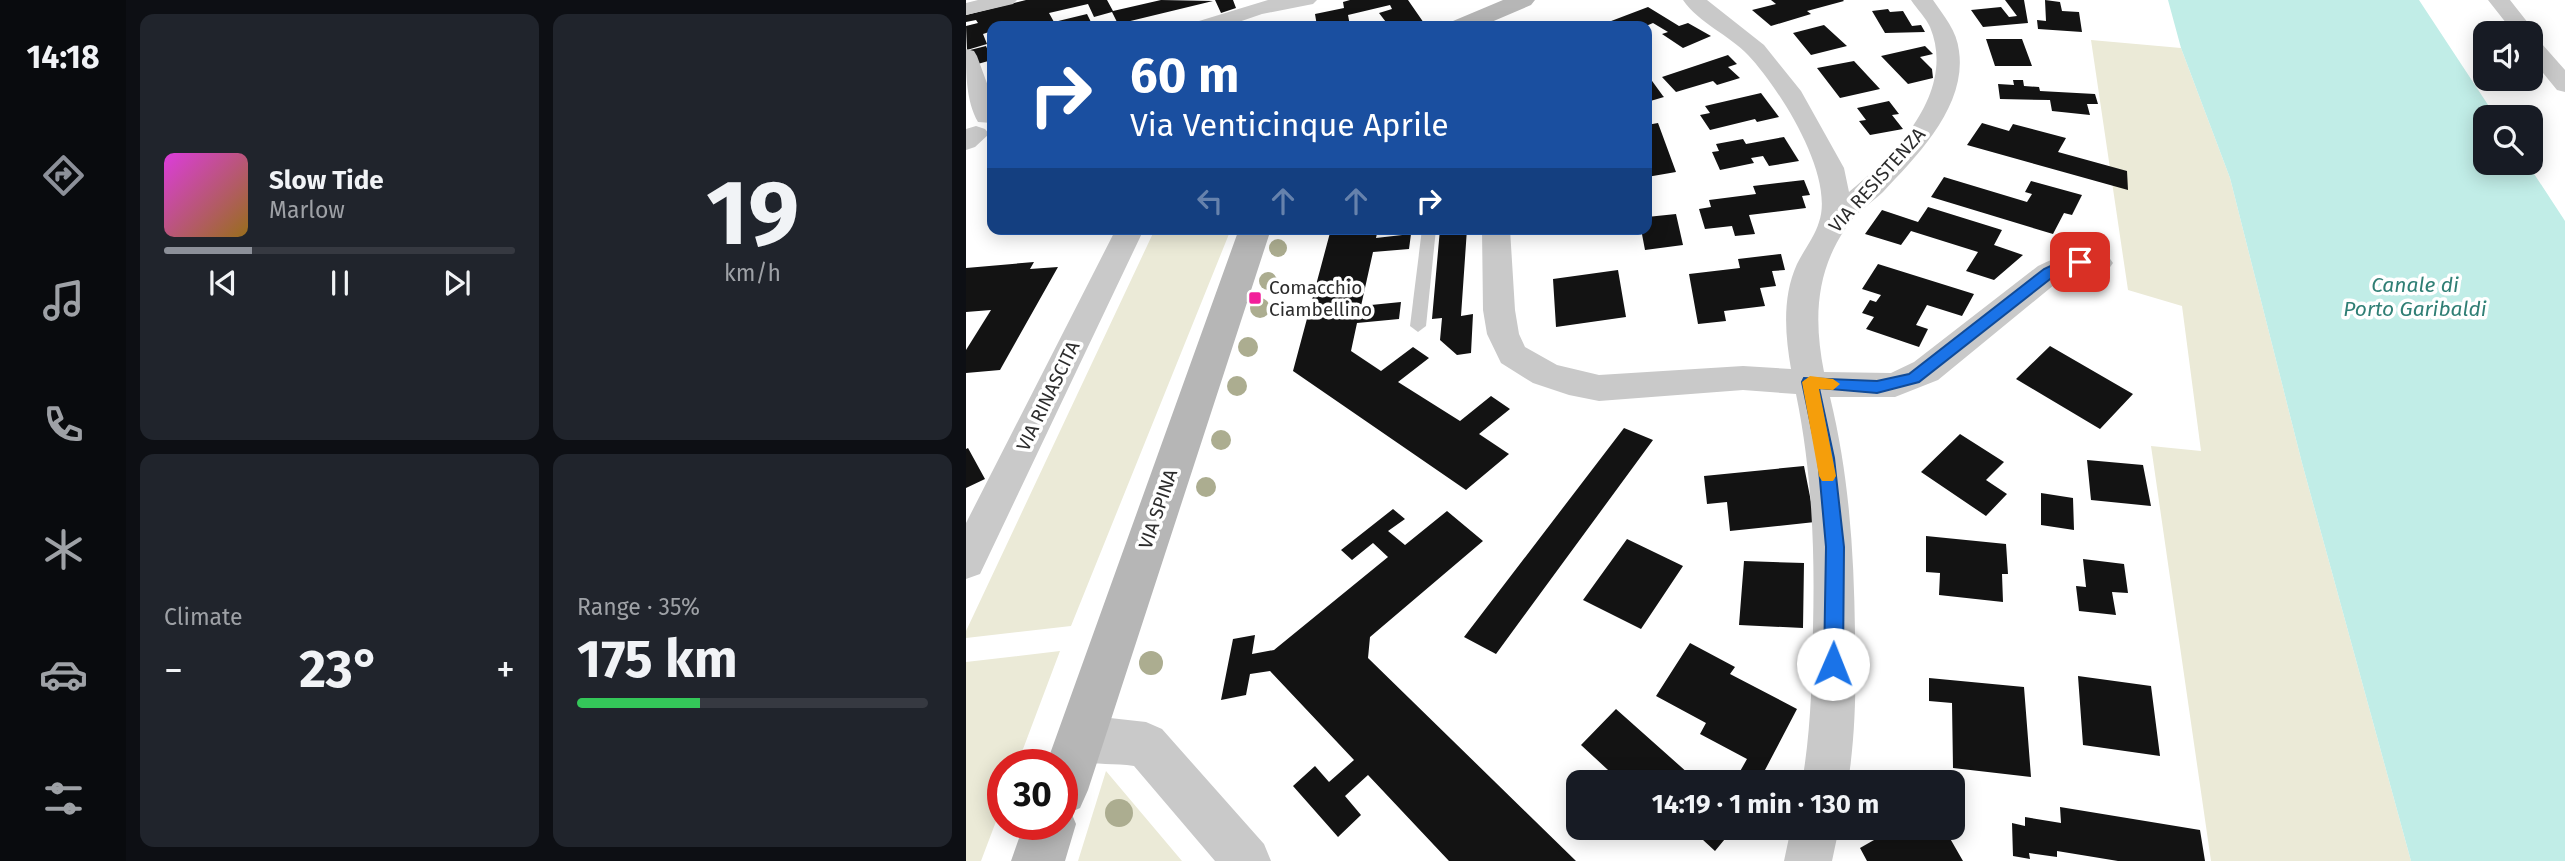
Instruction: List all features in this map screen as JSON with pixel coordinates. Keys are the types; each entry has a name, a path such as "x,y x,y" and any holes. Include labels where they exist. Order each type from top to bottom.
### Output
{"street":[{"path":"966,9 1006,0"},
{"path":"1221,21 1258,8 1306,0"},
{"path":"1474,21 1523,0"},
{"path":"1694,0 1728,25 1766,61 1789,91 1824,153 1837,189 1838,204 1833,224"},
{"name":"VIA RESISTENZA","path":"1826,770 1833,688 1835,547 1826,458 1802,345 1805,282 1833,224 1927,125 1943,97 1948,70 1947,48 1938,22 1922,0"},
{"path":"2499,0 2516,21"},
{"path":"1284,2 1286,21"},
{"path":"966,56 977,132"},
{"path":"2543,57 2565,85"},
{"path":"1824,153 1860,163 1901,155"},
{"name":"VIA RINASCITA","path":"966,562 1127,235"},
{"name":"VIA SPINA","path":"1077,749 1253,235"},
{"path":"1496,235 1503,334 1513,355 1545,374 1569,383 1599,388 1743,378 1877,387 1914,379 2049,273 2066,264 2098,263"},
{"path":"1079,742 1110,740 1146,744 1247,861"},
{"path":"1038,861 1045,840"},
{"path":"1808,861 1812,840"}],"lane":[{"path":"1418,326 1428,235"}],"green space":[{"path":"2091,40 2181,48 2230,178 2302,463 2411,861 2211,861 2151,446 2201,451 2182,306 2128,290"},
{"path":"1152,235 1229,235 1071,626 966,638 966,631"},
{"path":"1060,651 1023,749 987,749 989,840 981,861 966,861 966,662"},
{"path":"1106,771 1182,861 1078,861"}],"water":[{"name":"Canale di Porto Garibaldi","path":"2168,0 2419,0 2473,82 2473,91 2479,91 2488,105 2473,105 2473,175 2535,175 2565,221 2565,861 2411,861 2302,463 2230,178 2181,48"}],"building":[{"path":"1026,0 1107,0 1113,11 1161,0 1213,1 1130,21 1116,21 1112,12 1094,17 1088,4 1049,13 1053,21 987,21 987,33 983,34 987,44 967,50 966,26 978,23 976,20 966,22 966,15"},
{"path":"1215,0 1233,0 1236,8 1221,13"},
{"path":"1408,0 1423,21 1385,21 1379,13 1392,9 1390,5 1348,15 1349,21 1316,21 1315,14 1344,8 1343,2"},
{"path":"1771,0 1844,1 1807,11 1811,14 1771,26 1752,10 1776,4"},
{"path":"2005,0 2024,0 2028,23 1983,27 1971,10 2001,7 2009,17 2017,16"},
{"path":"2045,0 2060,2 2062,11 2079,12 2082,32 2038,29 2037,20 2046,21"},
{"path":"1648,7 1679,26 1688,23 1711,36 1683,48 1662,34 1668,32 1652,21 1611,21"},
{"path":"1888,9 1890,12 1903,11 1912,26 1921,25 1925,32 1885,33 1872,11"},
{"path":"1087,14 1090,21 1058,21"},
{"path":"1824,25 1847,46 1811,55 1793,33"},
{"path":"1986,39 2022,39 2032,66 1995,66"},
{"path":"986,46 987,61 974,65 966,51"},
{"path":"1925,46 1933,54 1920,57 1932,69 1933,78 1908,84 1881,56"},
{"path":"1728,55 1737,64 1728,67 1740,78 1717,85 1713,81 1676,92 1662,77"},
{"path":"1854,61 1880,89 1840,98 1817,68"},
{"path":"2013,80 2023,80 2024,86 2039,87 2040,91 2095,94 2098,104 2087,104 2090,115 2052,111 2050,100 2000,99 1998,84 2014,85"},
{"path":"1652,81 1663,96 1652,101"},
{"path":"1761,93 1779,117 1757,122 1755,119 1710,130 1700,115 1710,113 1705,106"},
{"path":"1889,101 1899,114 1892,115 1903,129 1870,135 1859,121 1866,120 1857,108"},
{"path":"1658,123 1676,172 1652,176 1652,124"},
{"path":"1982,123 2009,131 2013,124 2066,138 2058,152 2127,171 2128,190 1967,145"},
{"path":"1784,137 1799,161 1769,166 1763,156 1751,158 1754,163 1720,170 1712,152 1719,151 1716,144 1743,139 1746,144"},
{"path":"1944,177 2027,202 2032,194 2025,192 2031,181 2082,195 2072,215 2064,213 2053,234 1931,197"},
{"path":"1804,180 1810,195 1802,196 1806,208 1749,215 1755,234 1735,236 1732,226 1705,229 1699,209 1711,207 1709,200 1756,194 1753,186"},
{"path":"1928,207 2002,230 1994,245 2023,255 1994,280 1966,271 1978,252 1911,231 1901,245 1865,234 1882,210 1918,222"},
{"path":"1676,214 1683,245 1645,250 1642,235 1652,235 1652,216"},
{"path":"1329,235 1377,235 1376,238 1411,235 1409,249 1373,252 1361,306 1401,302 1399,319 1357,323 1351,351 1381,371 1413,347 1429,358 1398,382 1460,421 1491,396 1510,409 1479,434 1509,454 1466,490 1293,371"},
{"path":"1439,235 1467,235 1461,316 1473,314 1471,353 1457,355 1440,340 1442,318 1432,319"},
{"path":"1781,254 1785,270 1772,271 1776,286 1760,288 1765,306 1724,311 1726,321 1698,324 1689,274 1740,268 1738,259"},
{"path":"1034,262 1030,269 1058,267 1000,370 966,373 966,350 991,310 966,312 966,268"},
{"path":"1878,264 1974,294 1962,316 1927,305 1916,325 1928,329 1919,347 1866,329 1874,317 1862,313 1870,300 1876,302 1881,295 1862,289"},
{"path":"1618,270 1626,317 1556,327 1553,279"},
{"path":"2050,346 2133,394 2100,429 2016,379"},
{"path":"1624,428 1653,440 1496,654 1464,637"},
{"path":"1960,434 2004,462 1986,480 2007,494 1986,516 1921,472"},
{"path":"968,448 985,479 966,488 966,449"},
{"path":"2087,460 2143,465 2151,506 2091,500"},
{"path":"1804,466 1815,522 1730,531 1727,502 1707,504 1704,476"},
{"path":"2041,493 2073,498 2074,530 2041,525"},
{"path":"1393,509 1405,519 1388,531 1405,545 1447,511 1483,541 1370,637 1368,658 1576,861 1449,861 1368,775 1345,796 1361,815 1338,837 1293,786 1315,766 1329,782 1354,760 1270,671 1250,674 1246,695 1221,700 1233,639 1255,635 1252,654 1274,650 1388,557 1373,543 1352,560 1341,550"},
{"path":"1926,536 2006,544 2008,574 2002,574 2003,602 1939,595 1940,573 1926,572"},
{"path":"1627,539 1683,566 1641,629 1583,600"},
{"path":"2083,559 2124,564 2128,593 2112,592 2116,615 2079,611 2076,586 2086,587"},
{"path":"1744,561 1804,563 1803,628 1739,625"},
{"path":"1690,643 1735,667 1730,674 1797,709 1765,770 1741,770 1747,759 1700,734 1706,723 1656,696"},
{"path":"2078,676 2151,686 2160,756 2083,745"},
{"path":"1929,678 2024,687 2031,777 1953,768 1952,703 1929,701"},
{"path":"1616,709 1685,770 1608,770 1581,745"},
{"path":"2060,807 2200,830 2205,861 2118,861 2057,851 2057,857 2029,853 2030,859 2013,856 2012,823 2025,826 2025,817 2061,823"},
{"path":"1703,840 1724,840 1715,851"},
{"path":"1874,840 1951,840 1963,861 1867,861 1860,848"}],"slow traffic":[{"path":"1828,476 1810,382 1833,384"}],"place":[{"name":"Comacchio Ciambellino","path":"1255,298"}],"route":[{"path":"1833,664 1835,547 1826,458 1810,382 1877,387 1914,379 2049,273 2066,264 2080,262"}]}
